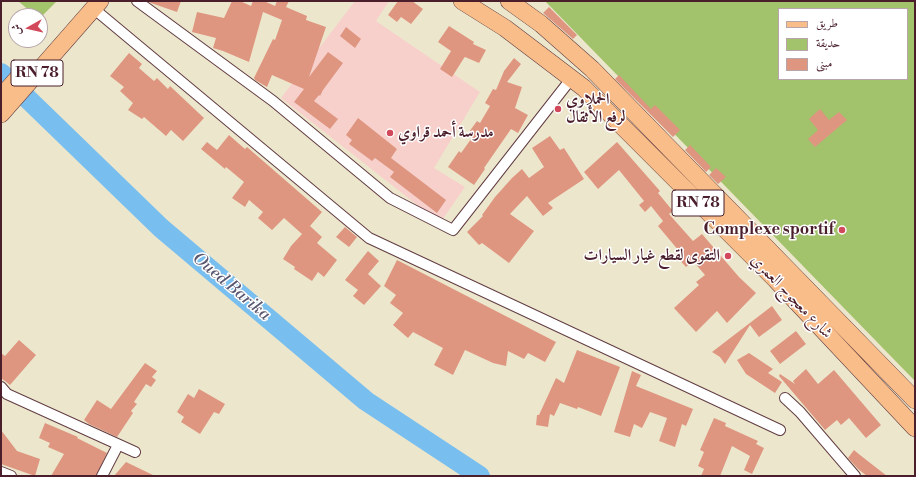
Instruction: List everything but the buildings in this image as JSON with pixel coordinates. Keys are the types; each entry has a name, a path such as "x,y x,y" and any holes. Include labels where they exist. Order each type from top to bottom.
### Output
{"main road":[{"name":"شارع معجوج العمري","path":"462,1 505,28 590,94 770,275 915,428"},
{"name":"شارع معجوج العمري","path":"509,1 540,24 592,69 915,400"},
{"name":"RN 78","path":"1,114 69,28 93,3"},
{"path":"1,97 69,28"}],"street":[{"path":"137,1 273,101 390,198 453,230 572,79"},
{"path":"93,3 369,238 780,430"},
{"path":"1,387 7,394 135,452"},
{"path":"785,398 800,412 855,476"},
{"path":"102,476 118,445"},
{"path":"1,472 12,476"}],"shaded area":[{"name":"مدرسة أحمد قراوي","path":"355,1 389,1 376,21 480,92 434,168 465,187 440,223 281,98"}],"green space":[{"path":"18,1 57,1 48,10 48,8 26,8"},
{"name":"Complexe sportif","path":"545,1 915,1 915,381"}],"waterway":[{"name":"Oued Barika","path":"1,73 161,228 366,401 480,476"}],"place":[{"name":"الحملاوي لرفع الأثقال","path":"558,109"},
{"name":"مدرسة أحمد قراوي","path":"390,133"},
{"name":"Complexe sportif","path":"842,230"},
{"name":"التقوى لقطع غيار السيارات","path":"728,256"}]}
